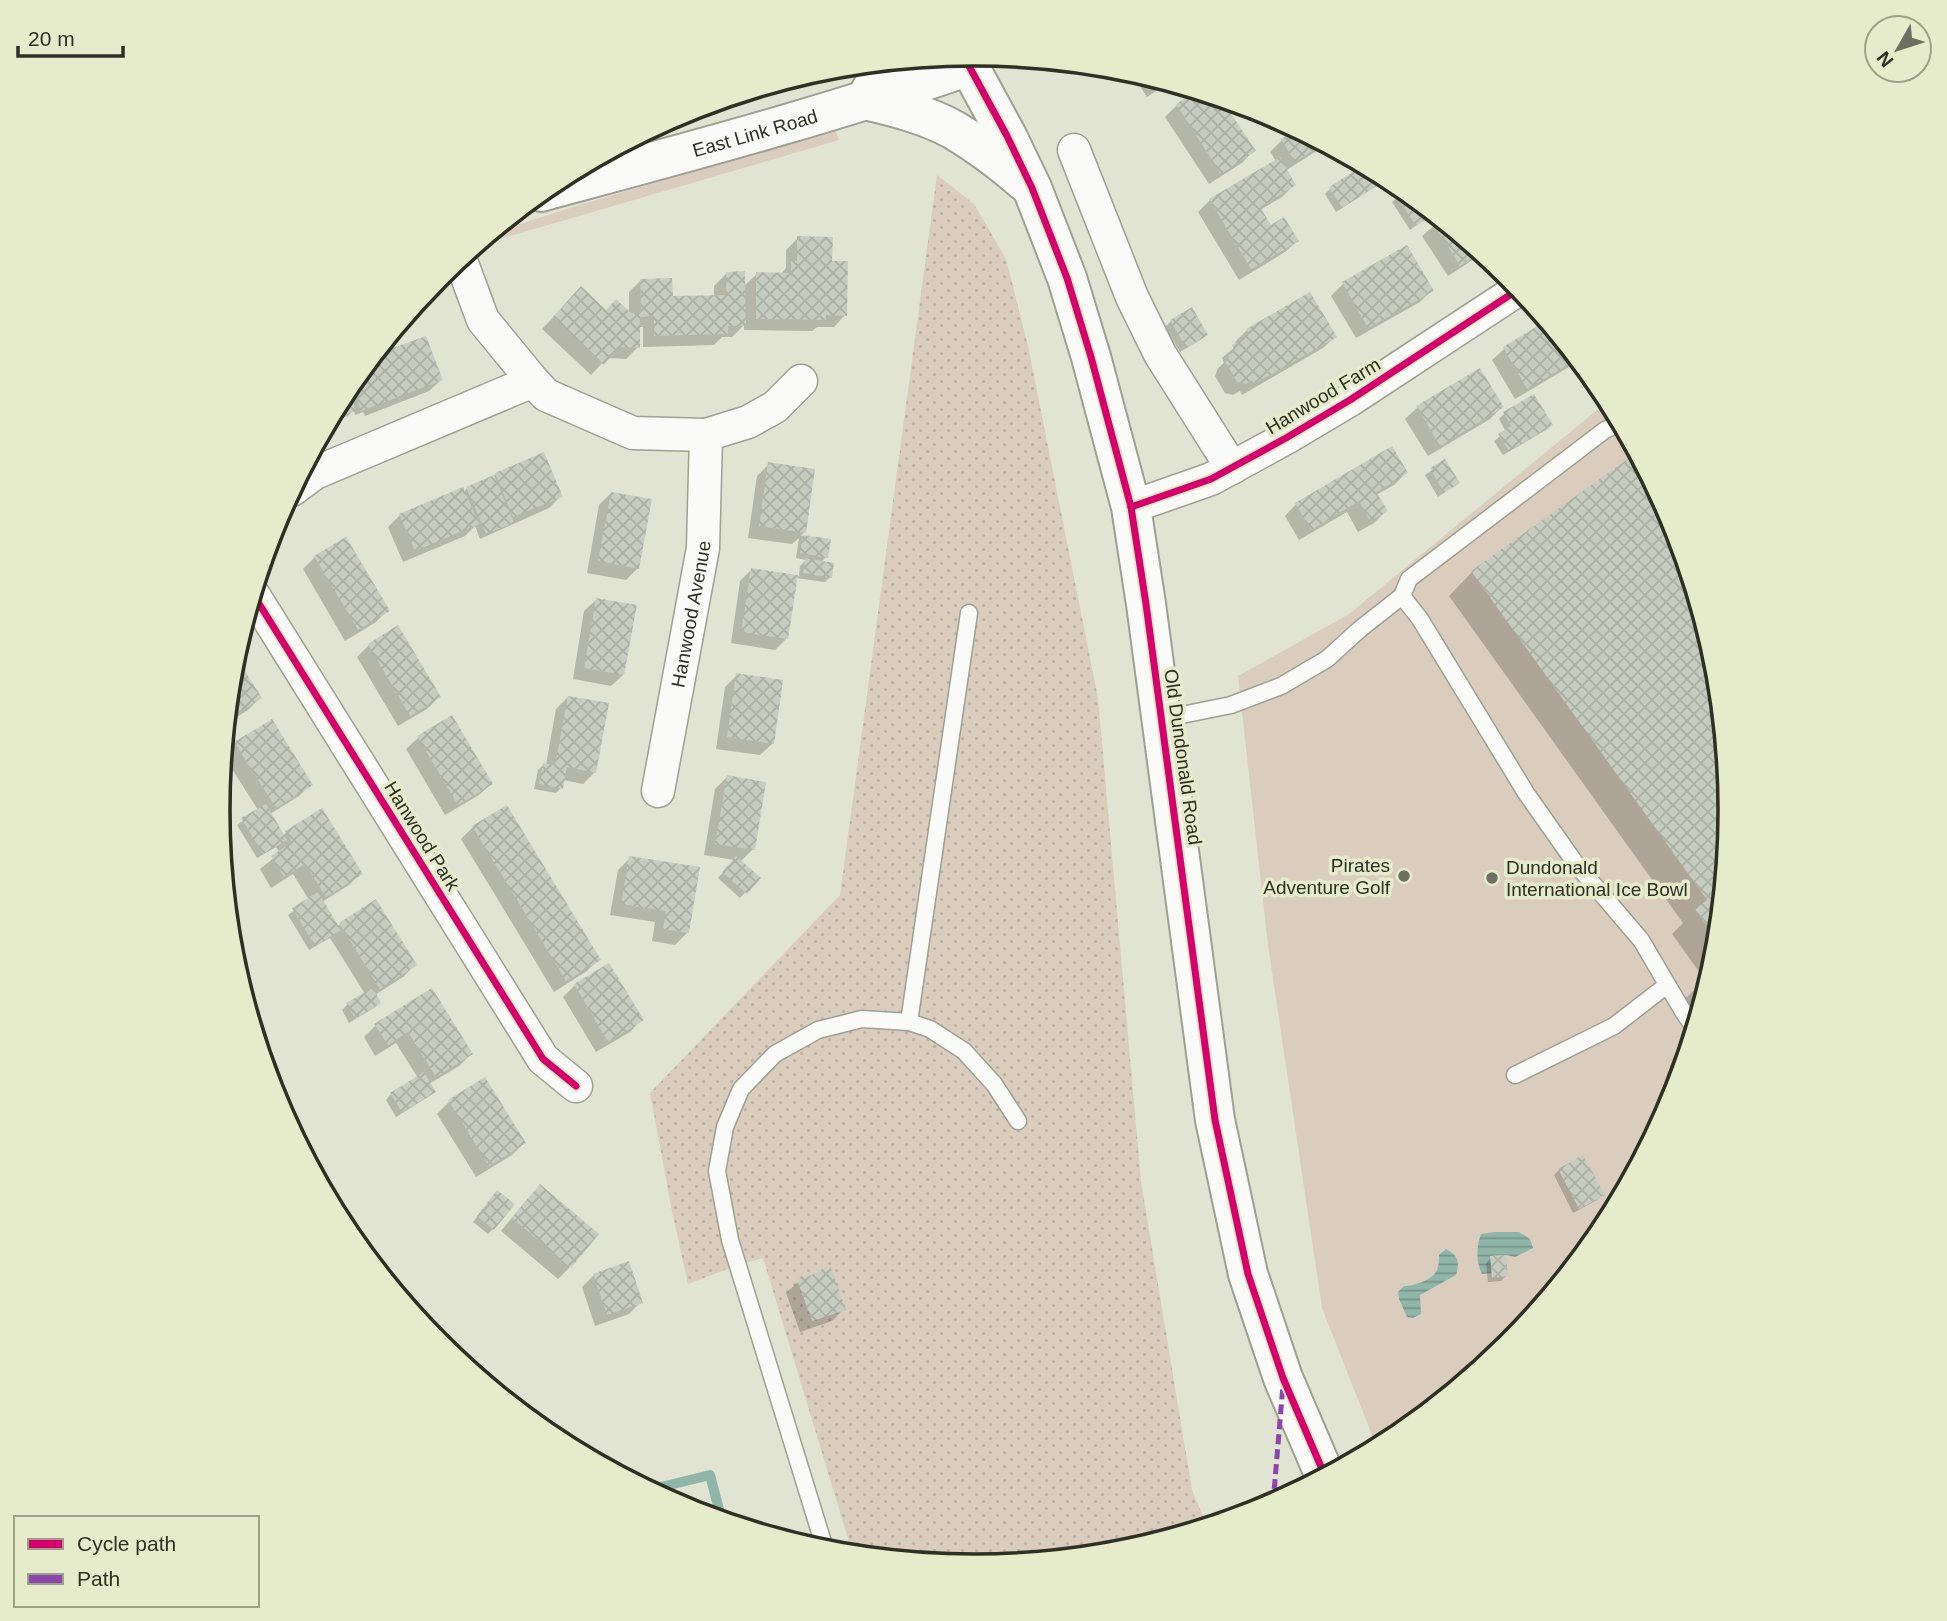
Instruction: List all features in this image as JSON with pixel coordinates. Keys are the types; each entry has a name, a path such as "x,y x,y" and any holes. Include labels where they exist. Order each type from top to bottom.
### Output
{"street":[{"name":"Old Dundonald Road","path":"969,66 1032,188 1067,278 1131,507 1215,1120 1248,1274 1283,1378 1322,1468"},
{"name":"East Link Road","path":"597,168 622,158 865,100 951,67"},
{"path":"881,72 865,100 906,111 952,129 997,158 1032,188"},
{"path":"1074,150 1132,297 1160,354 1232,468"},
{"path":"464,269 483,320 546,395 633,433 706,435 748,422 775,407 801,381"},
{"name":"Hanwood Farm","path":"1131,507 1211,479 1232,468 1350,400 1510,295"},
{"path":"307,479 315,473 533,382"},
{"name":"Hanwood Avenue","path":"658,791 704,548 706,435"},
{"name":"Hanwood Park","path":"259,604 542,1059 576,1086"}],"lane":[{"path":"1162,719 1231,705 1281,686 1327,659 1402,596 1409,579 1611,427"},
{"path":"1402,596 1420,620 1526,793 1576,864 1641,940 1688,1017"},
{"path":"909,1022 969,613"},
{"path":"1515,1075 1614,1026 1667,985"},
{"path":"822,1539 730,1240 717,1171 725,1127 741,1088 775,1054 818,1030 862,1019 909,1022 930,1029 964,1051 994,1084 1018,1121"}],"shaded area":[{"path":"835,130 839,140 499,238 514,226"},
{"path":"937,175 974,204 1006,259 1028,346 1098,698 1141,1181 1192,1490 1204,1518 1119,1540 1022,1553 925,1553 850,1544 763,1258 688,1284 650,1093 840,895"},
{"name":"Dundonald International Ice Bowl","path":"1599,408 1641,481 1661,526 1692,618 1711,713 1718,810 1711,908 1692,1003 1661,1095 1618,1182 1564,1263 1500,1337 1426,1401 1373,1438 1322,1308 1268,945 1238,676 1349,614"}],"water":[{"path":"1519,1232 1530,1239 1533,1248 1515,1257 1491,1256 1492,1273 1482,1274 1478,1259 1479,1239 1481,1234"},
{"path":"1446,1249 1457,1259 1456,1275 1420,1295 1421,1314 1413,1318 1407,1317 1398,1292 1404,1286 1414,1285 1433,1275 1438,1267 1439,1255"}],"building":[{"path":"1185,98 1230,113 1256,151 1221,174 1176,104"},
{"path":"1286,136 1315,149 1295,162 1281,139"},
{"path":"1280,157 1296,185 1260,207 1271,225 1284,217 1299,241 1251,269 1209,199"},
{"path":"1354,171 1377,186 1342,208 1329,187"},
{"path":"1400,201 1426,220 1416,226"},
{"path":"1436,229 1472,258 1460,266"},
{"path":"797,236 833,237 832,261 848,261 847,316 826,315 826,320 756,319 756,272 791,273 791,261 797,261"},
{"path":"1407,245 1434,291 1368,328 1342,282"},
{"path":"745,271 746,326 728,326 728,334 654,336 654,316 640,317 640,348 620,347 604,365 553,317 581,286 606,310 616,299 631,313 641,313 640,279 672,278 673,296 726,295 726,272"},
{"path":"1310,292 1337,337 1254,384 1252,380 1246,384 1237,382 1226,363 1229,355 1235,351 1232,345 1249,335 1246,329"},
{"path":"1192,307 1208,335 1186,348 1170,320"},
{"path":"1538,326 1568,364 1527,389 1503,347"},
{"path":"426,336 443,380 361,411 356,396 391,349"},
{"path":"1480,368 1504,407 1440,446 1416,406"},
{"path":"1534,394 1553,425 1509,451 1498,434 1511,426 1503,412"},
{"path":"352,401 356,411 343,415"},
{"path":"1392,446 1408,473 1376,492 1388,511 1370,521 1359,501 1311,530 1295,503"},
{"path":"544,452 563,497 513,517 495,473"},
{"path":"1629,458 1661,526 1678,571 1703,665 1711,713 1718,810 1716,859 1708,927 1695,909 1707,900 1471,571"},
{"path":"1445,459 1460,483 1444,493 1430,468"},
{"path":"768,462 815,469 806,533 759,526"},
{"path":"494,475 514,523 486,534 466,487"},
{"path":"463,487 479,524 415,551 399,514"},
{"path":"611,492 652,499 639,569 598,561"},
{"path":"803,535 831,539 828,558 800,553"},
{"path":"346,537 390,611 358,630 314,556"},
{"path":"805,558 834,563 832,578 803,573"},
{"path":"751,568 798,575 788,639 741,632"},
{"path":"596,598 637,605 624,675 584,668"},
{"path":"398,625 441,697 410,716 368,644"},
{"path":"243,669 262,698 236,715"},
{"path":"736,673 783,680 774,744 727,737"},
{"path":"568,696 609,703 596,773 567,767 563,789 539,784 543,763 555,765"},
{"path":"452,715 493,784 458,805 417,736"},
{"path":"272,719 313,785 276,808 234,742"},
{"path":"727,775 766,782 755,850 715,844"},
{"path":"266,804 287,840 263,854 241,818"},
{"path":"507,805 601,960 566,981 472,826"},
{"path":"322,808 363,874 326,897 305,864 284,877 271,856 292,842 285,831"},
{"path":"629,856 700,867 689,933 663,929 666,911 621,904"},
{"path":"736,856 761,878 747,894 722,872"},
{"path":"318,892 341,930 315,946 292,908"},
{"path":"376,899 417,965 380,989 339,923"},
{"path":"609,963 644,1020 608,1042 574,984"},
{"path":"373,988 381,1003 355,1019 346,1003"},
{"path":"432,988 473,1054 436,1077 408,1032 388,1045 374,1024"},
{"path":"424,1072 436,1092 402,1112 390,1093"},
{"path":"485,1077 526,1143 489,1166 448,1100"},
{"path":"1583,1155 1605,1195 1579,1209 1558,1169"},
{"path":"540,1184 599,1234 571,1268 512,1218"},
{"path":"497,1190 515,1204 494,1230 477,1216"},
{"path":"1506,1255 1508,1276 1492,1278 1490,1256"},
{"path":"629,1261 643,1303 607,1315 593,1274"},
{"path":"831,1268 846,1310 812,1321 797,1280"}],"waterway":[{"path":"663,1487 710,1475 719,1509"}],"marked path":[{"path":"1274,1491 1283,1385"}],"cycle path":[{"path":"969,66 1032,188 1067,278 1131,507 1215,1120 1248,1274 1283,1378 1322,1468"},
{"path":"1131,507 1211,479 1286,438 1350,400 1510,295"},
{"path":"259,604 543,1059 576,1086"}],"place":[{"name":"Pirates Adventure Golf","path":"1404,876"},
{"name":"Dundonald International Ice Bowl","path":"1492,878"}]}
